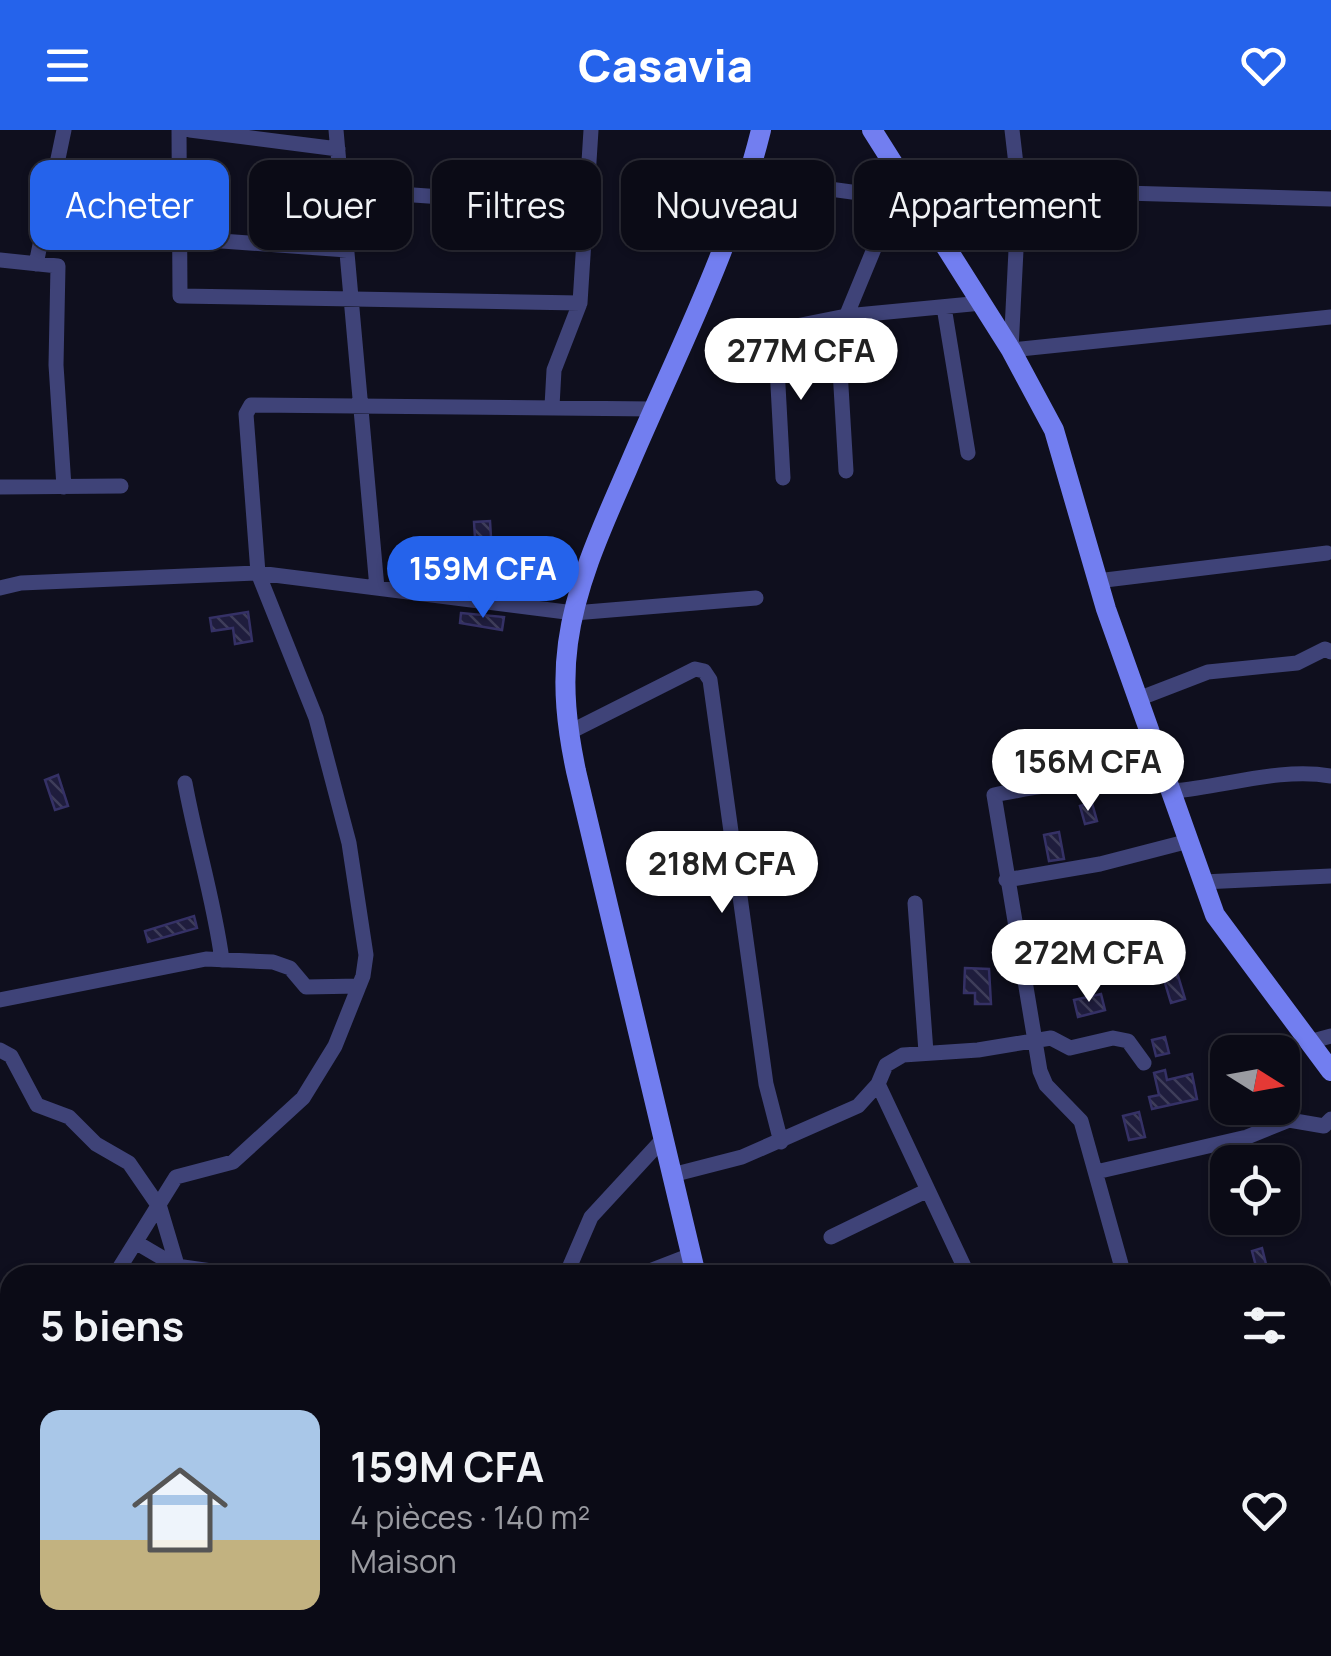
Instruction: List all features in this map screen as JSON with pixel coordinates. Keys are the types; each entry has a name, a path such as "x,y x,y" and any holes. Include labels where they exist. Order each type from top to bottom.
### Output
{"main road":[{"path":"754,160 761,130"},
{"path":"872,130 891,160"},
{"path":"689,1265 568,733 565,669 574,613 602,528 719,250"},
{"path":"948,250 1012,350 1054,430 1097,580 1215,915 1331,1071"}],"street":[{"path":"36,264 64,130"},
{"path":"179,130 179,160"},
{"path":"190,130 338,149"},
{"path":"336,130 339,160"},
{"path":"588,160 591,130"},
{"path":"1012,130 1016,160"},
{"path":"1137,193 1331,198"},
{"path":"180,250 180,296 580,303"},
{"path":"347,250 377,588"},
{"path":"552,406 554,370 580,303 582,250"},
{"path":"846,471 838,336 873,250"},
{"path":"1016,250 1012,350 1331,317"},
{"path":"0,260 58,266 56,365 64,486"},
{"path":"720,341 846,316 982,303"},
{"path":"944,306 968,452"},
{"path":"775,330 783,478"},
{"path":"122,1265 176,1177 233,1162 303,1098 335,1046 360,986 365,935 340,807 316,718 258,573 246,414 251,405 652,409"},
{"path":"0,487 121,486"},
{"path":"1097,580 1327,553"},
{"path":"0,588 258,573 574,613 756,598"},
{"path":"1138,699 1208,672 1297,663 1325,648 1331,652"},
{"path":"568,733 695,669 704,671 710,680 766,1084 781,1142"},
{"path":"1121,1265 1081,1120 1046,1085 1006,880 994,794 1063,780 1126,774 1162,763"},
{"path":"1172,791 1227,787 1267,776 1331,776"},
{"path":"186,783 222,960"},
{"path":"1006,880 1100,864 1189,840"},
{"path":"1204,882 1331,876"},
{"path":"916,903 926,1052"},
{"path":"0,1000 206,958 273,962 290,968 306,988 360,986"},
{"path":"1309,1042 1331,1036"},
{"path":"672,1176 781,1142 858,1106 878,1084 886,1065 903,1055 1052,1038 1070,1048 1114,1038 1128,1042 1144,1062"},
{"path":"0,1050 11,1056 38,1105 69,1118 96,1144 129,1163 160,1208 177,1265"},
{"path":"878,1084 963,1265"},
{"path":"1096,1172 1247,1137 1288,1120 1324,1126 1331,1119"},
{"path":"568,1265 592,1217 662,1139"},
{"path":"831,1237 928,1190"},
{"path":"137,1242 171,1265"}],"building":[{"path":"490,521 493,570 477,571 474,522"},
{"path":"248,612 252,641 235,644 233,628 212,631 210,618"},
{"path":"461,613 504,617 502,630 460,623"},
{"path":"58,775 68,806 55,810 45,780"},
{"path":"1092,803 1097,821 1085,824 1080,806"},
{"path":"1059,832 1064,859 1049,861 1044,835"},
{"path":"194,916 197,928 148,942 145,931"},
{"path":"1067,926 1070,950 1037,955 1033,931"},
{"path":"965,968 989,969 991,1004 975,1004 975,993 964,993"},
{"path":"1176,969 1185,999 1171,1003 1162,973"},
{"path":"1101,994 1105,1010 1078,1017 1074,1000"},
{"path":"1165,1037 1169,1053 1156,1056 1152,1040"},
{"path":"1165,1070 1167,1080 1192,1074 1197,1099 1152,1109 1149,1097 1159,1095 1154,1073"},
{"path":"1139,1112 1145,1137 1129,1140 1123,1116"},
{"path":"1262,1248 1266,1265 1256,1265 1252,1251"}]}
